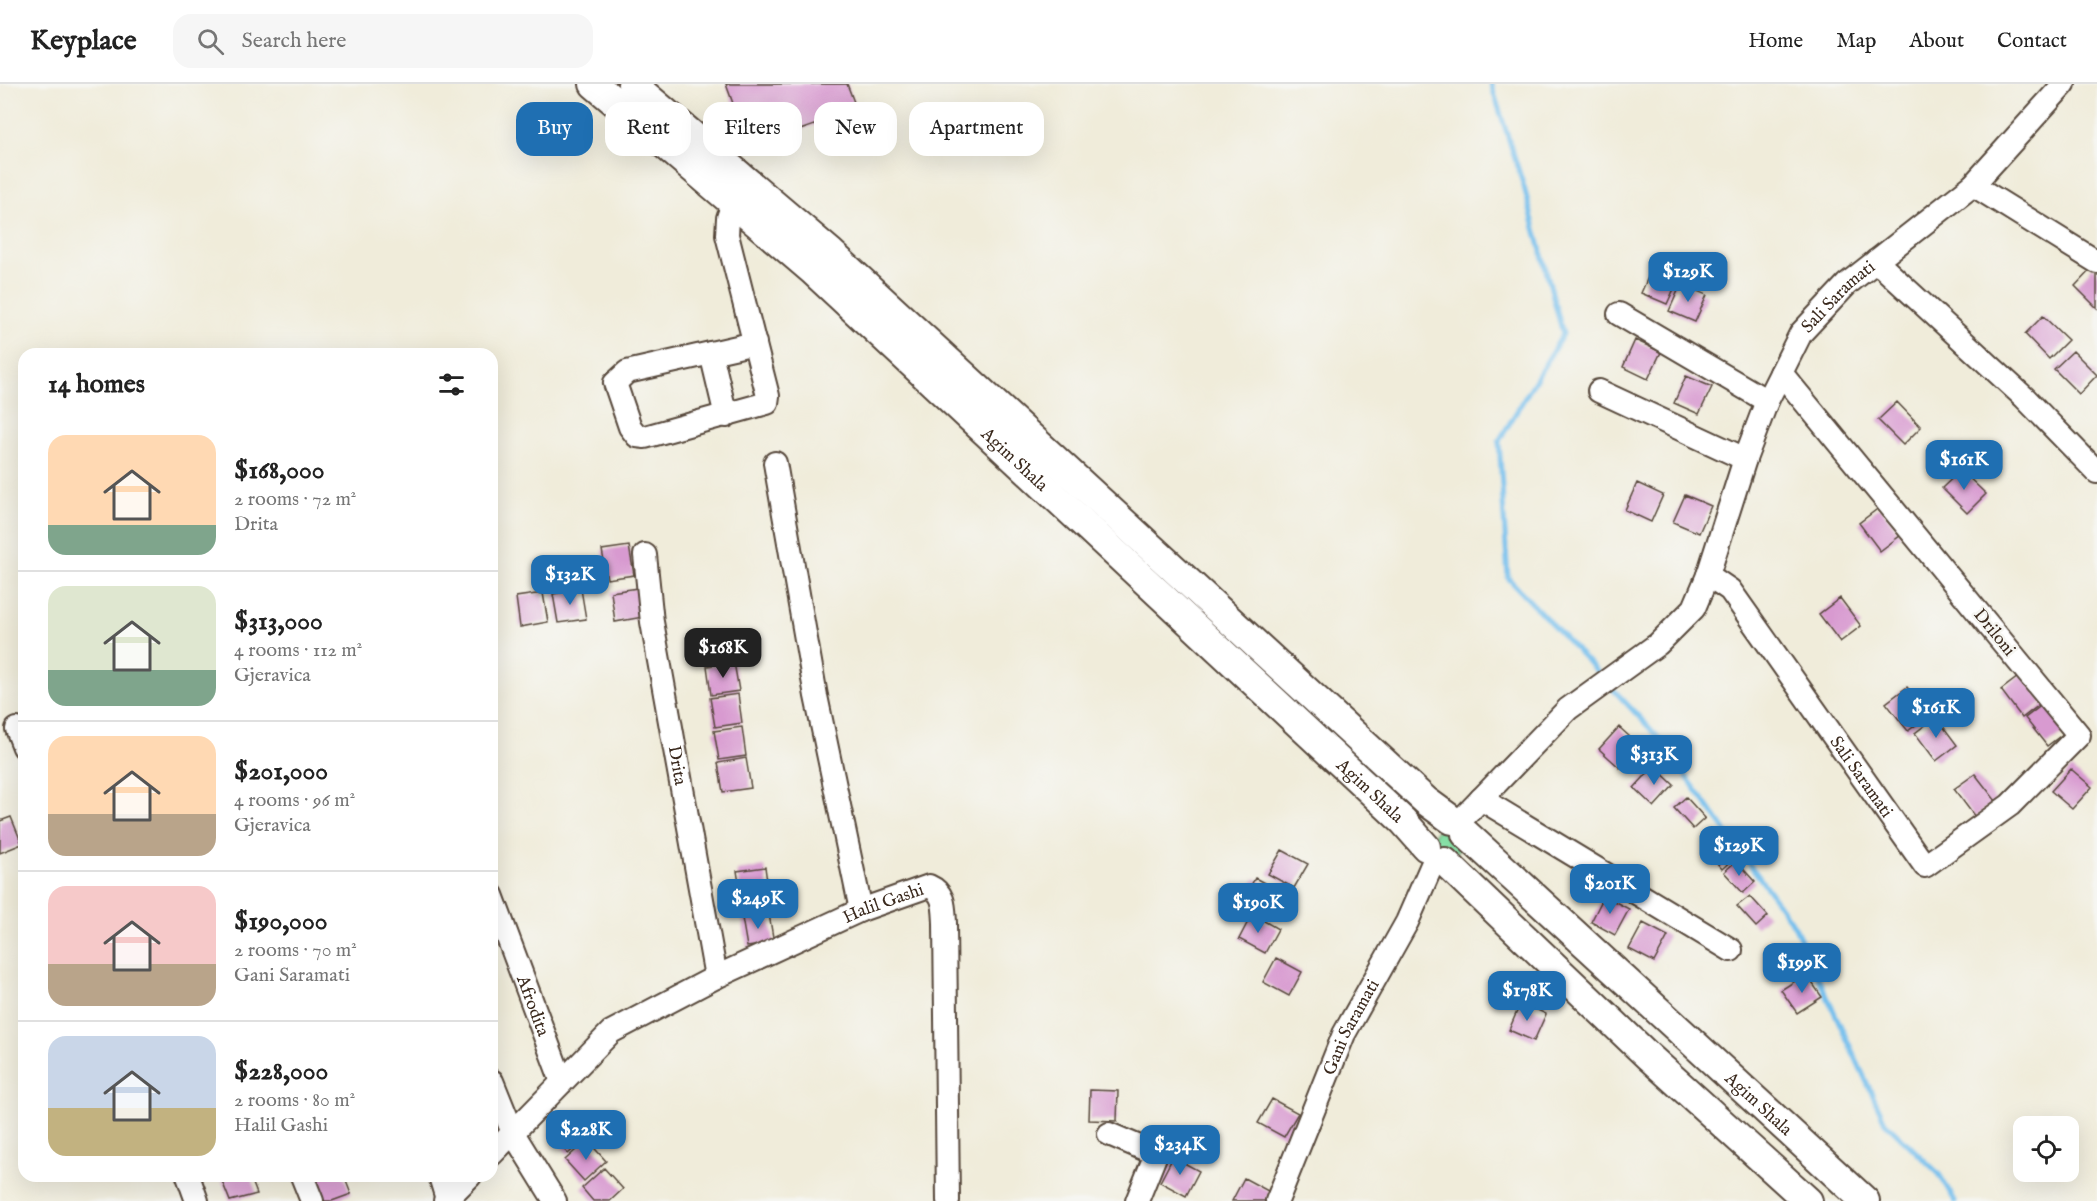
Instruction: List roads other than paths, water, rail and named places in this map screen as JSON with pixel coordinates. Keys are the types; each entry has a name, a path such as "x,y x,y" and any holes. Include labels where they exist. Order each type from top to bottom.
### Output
{"main road":[{"name":"Agim Shala","path":"594,84 812,270 1101,536 1648,1056 1808,1201"},
{"name":"Agim Shala","path":"632,84 831,253 1426,801 1459,826 1865,1201"},
{"name":"Agim Shala","path":"1436,856 1426,837 1432,825 1438,821 1459,826"}],"street":[{"name":"Sali Saramati","path":"1459,826 1481,799 1568,709 1658,644 1694,608 1708,575 1745,459 1767,401 1801,333 1847,284 1973,185 2064,84"},
{"path":"1973,185 2097,262"},
{"path":"733,203 728,218 727,235 755,343 768,396 767,403 645,437 637,436 630,427 615,383 627,372 755,343"},
{"path":"1876,261 2025,398 2097,472"},
{"path":"1619,314 1767,401"},
{"path":"711,353 726,416"},
{"name":"Driloni","path":"1781,373 2079,735 2010,805 1925,866"},
{"path":"1599,391 1745,459"},
{"path":"775,462 816,696 861,910"},
{"name":"Drita","path":"645,555 652,622 716,976"},
{"name":"Sali Saramati","path":"1708,575 1730,590 1925,866"},
{"path":"1481,799 1731,951"},
{"name":"Gani Saramati","path":"1277,1201 1344,1034 1407,922 1436,856"},
{"name":"Halil Gashi","path":"498,1148 610,1032 716,976 861,910 929,886 937,890 942,897 945,923 948,1201"},
{"name":"Afrodita","path":"498,911 562,1082"},
{"path":"498,1096 513,1133 555,1201"},
{"path":"1109,1134 1156,1154 1137,1201"},
{"path":"190,1182 197,1201"},
{"path":"304,1182 312,1201"},
{"path":"442,1182 446,1200"},
{"path":"446,1200 464,1182"}],"waterway":[{"path":"1491,84 1524,187 1563,334 1499,441 1508,578 1602,677"},
{"path":"1610,686 1658,737 1795,927 1885,1122 1939,1174 1955,1201"}]}
